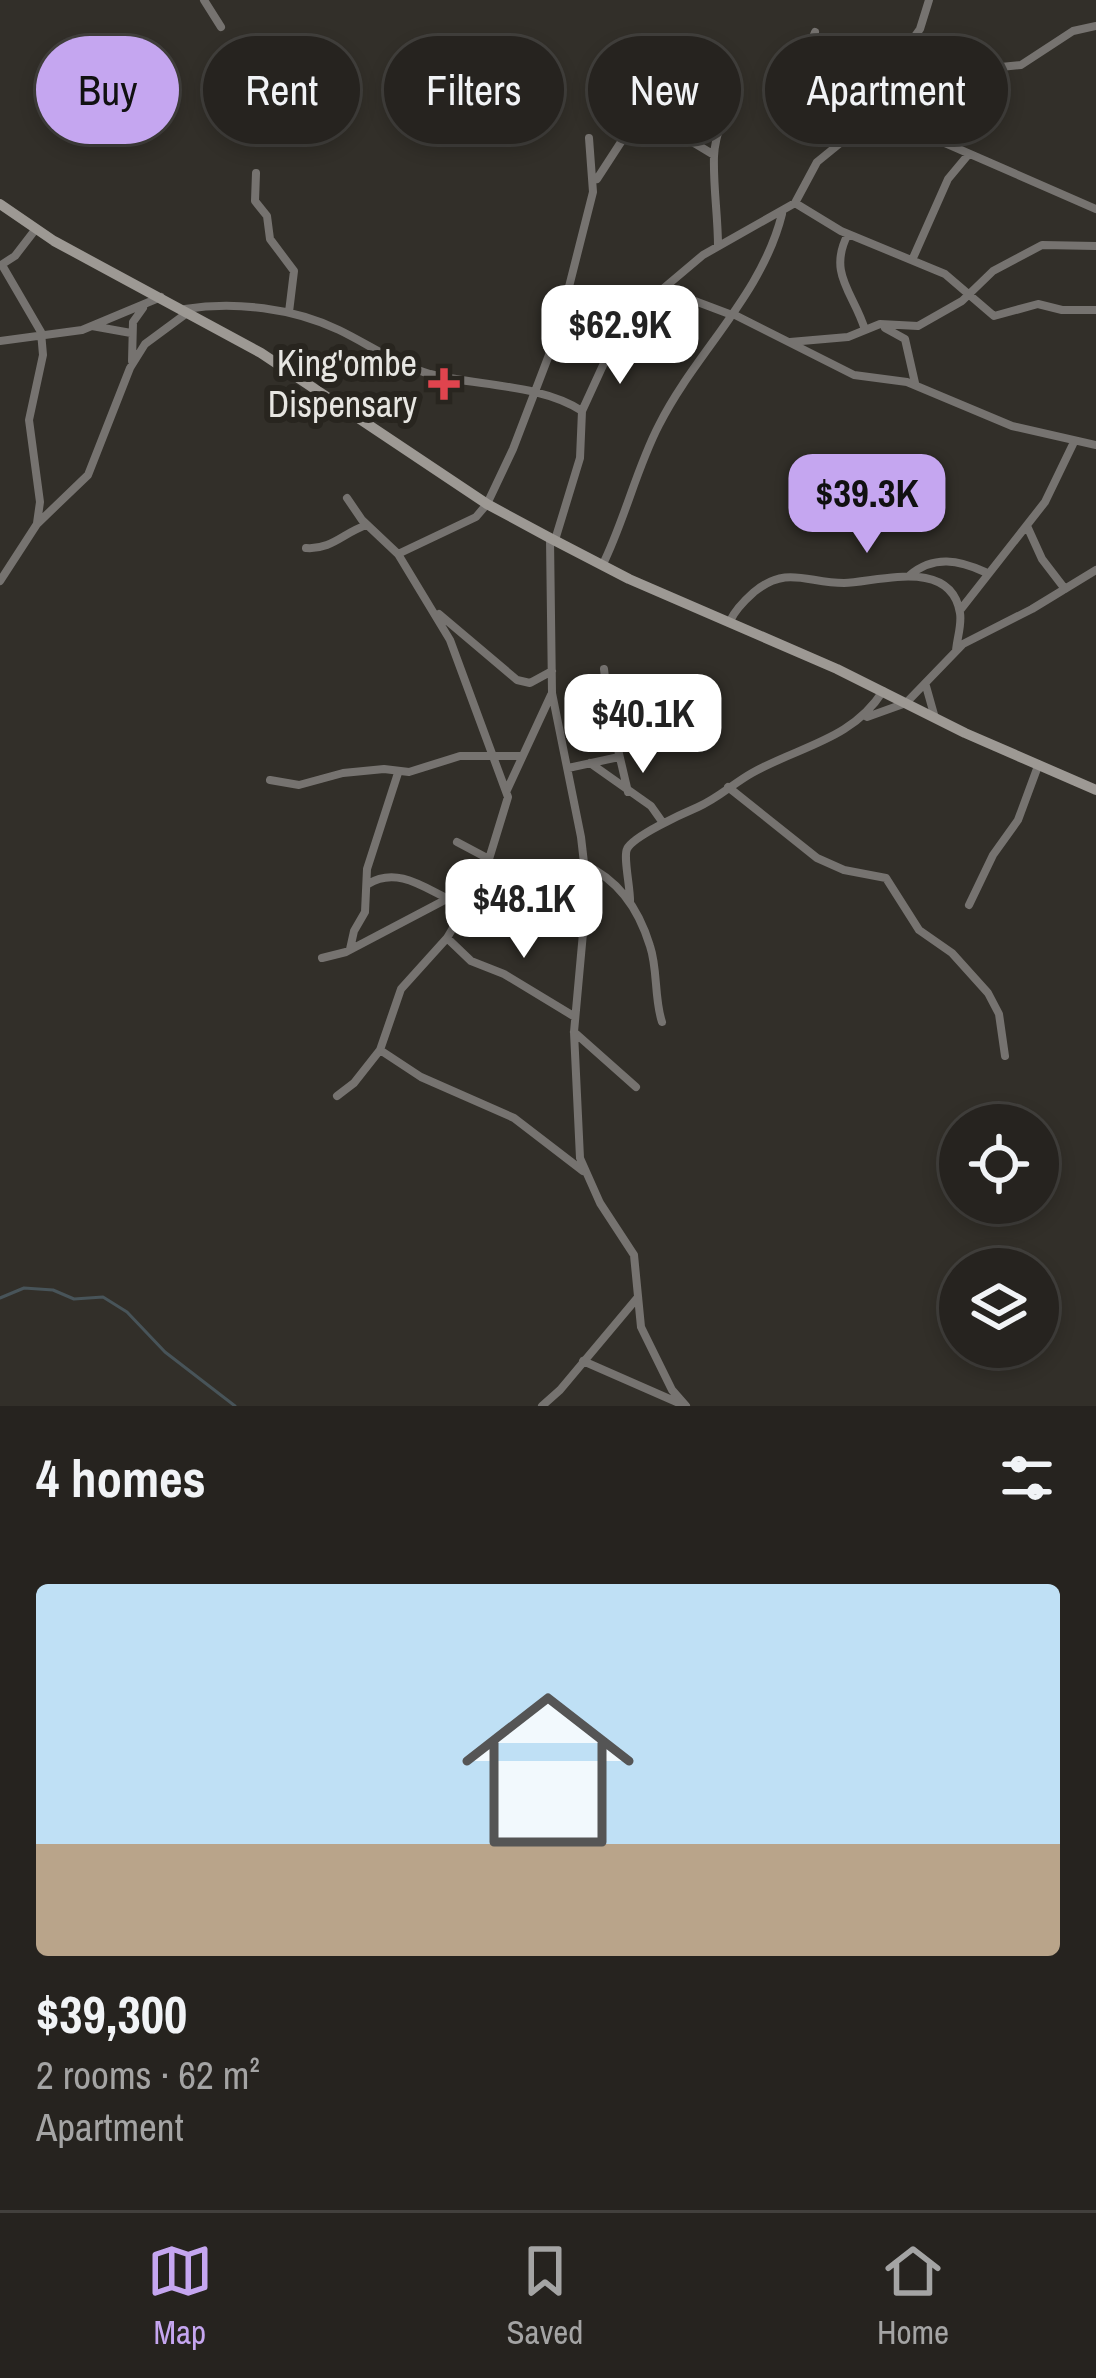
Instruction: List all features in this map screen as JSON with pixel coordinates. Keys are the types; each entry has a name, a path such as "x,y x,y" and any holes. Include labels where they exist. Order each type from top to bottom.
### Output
{"street":[{"path":"204,0 221,27"},
{"path":"915,36 928,0"},
{"path":"1008,66 1021,65 1072,31 1096,26"},
{"path":"813,36 814,32"},
{"path":"398,554 466,524 487,504 514,449 557,334 595,182 636,119 662,123 714,155"},
{"path":"590,144 595,182"},
{"path":"716,144 718,246"},
{"path":"680,1405 645,1336 634,1255 600,1203 578,1142 574,1017 586,904 585,865 552,693 552,539 580,458 581,412 610,350 662,289 718,246 795,203 817,162 838,144"},
{"path":"946,144 1096,209"},
{"path":"913,259 947,179 968,154"},
{"path":"256,173 254,195 267,216 268,233 294,271 289,312"},
{"path":"795,203 848,234 946,274 994,316 1038,304 1096,310"},
{"path":"0,204 35,230 188,310 315,386 487,504 552,539 1096,790"},
{"path":"603,564 658,426 733,315 782,213"},
{"path":"35,230 1,265 41,332 44,355 29,420 40,502 37,524"},
{"path":"848,234 838,253 840,269 866,330"},
{"path":"788,343 848,337 876,326 918,326 954,306 993,271 1042,245 1096,246"},
{"path":"662,289 733,315 854,374 916,385 1012,426 1096,445"},
{"path":"0,341 92,326 162,297"},
{"path":"0,581 37,524 88,475 132,364 159,331 188,310 221,304 289,312 336,328 424,372 560,399 581,412"},
{"path":"132,364 133,322 144,306"},
{"path":"92,326 131,333"},
{"path":"876,326 904,340 916,385"},
{"path":"557,334 610,350"},
{"path":"956,651 960,611 1045,502 1074,442"},
{"path":"337,1096 380,1050 401,989 447,938 474,892 507,806 507,791 479,728 453,648 398,554 347,498"},
{"path":"306,548 325,549 351,530 368,526"},
{"path":"1027,526 1042,559 1065,589"},
{"path":"909,576 940,560 961,562 986,573"},
{"path":"630,903 628,846 772,762 822,743 865,717 906,703 956,651 980,634 1096,570"},
{"path":"730,621 754,592 784,575 844,583 909,576 940,585 954,597 960,611"},
{"path":"432,608 517,680 530,683 553,670"},
{"path":"604,669 628,792"},
{"path":"926,685 936,719"},
{"path":"865,717 883,691"},
{"path":"507,791 552,693"},
{"path":"270,780 295,785 343,773 436,767 460,756 522,756"},
{"path":"568,768 619,757"},
{"path":"590,764 651,806 663,823"},
{"path":"969,905 993,855 1018,820 1038,766"},
{"path":"350,949 365,912 368,869 398,772"},
{"path":"728,787 790,840 832,866 886,878 919,930 952,953 988,993 999,1014 1005,1056"},
{"path":"457,842 489,859"},
{"path":"585,865 608,877 630,903 650,945 662,1022"},
{"path":"367,885 380,877 398,876 449,899"},
{"path":"322,958 474,892"},
{"path":"447,938 471,961 504,974 574,1017"},
{"path":"574,1032 636,1087"},
{"path":"380,1050 421,1077 514,1118 585,1171"},
{"path":"542,1406 639,1296"},
{"path":"584,1361 680,1405"}],"waterway":[{"path":"0,1298 24,1288 53,1290 74,1299 103,1297 127,1312 165,1352 235,1406"}],"place":[{"name":"King'ombe Dispensary","path":"444,384"}]}
